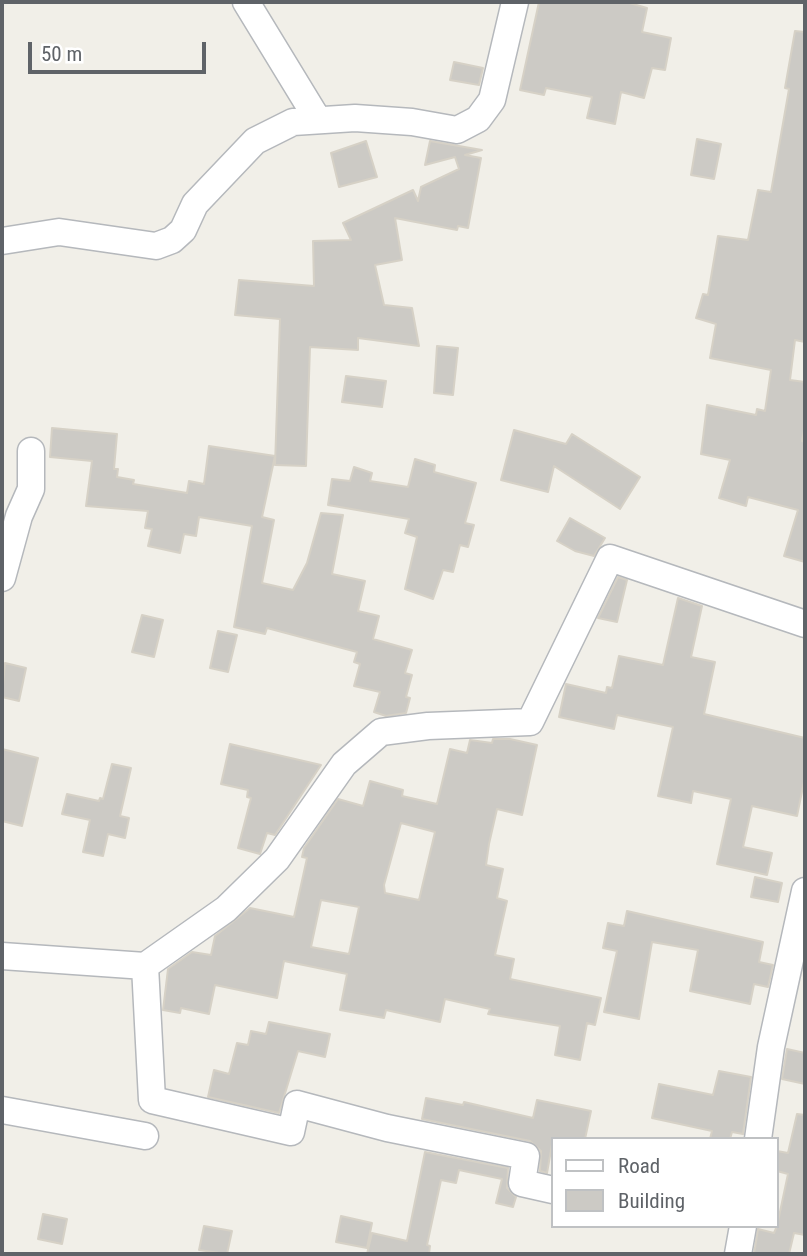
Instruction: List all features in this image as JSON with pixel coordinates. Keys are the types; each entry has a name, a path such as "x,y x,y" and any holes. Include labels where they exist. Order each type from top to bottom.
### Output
{"street":[{"path":"246,2 318,120"},
{"path":"2,241 59,232 156,246 172,240 183,230 195,204 255,141 293,122 400,121 457,130 478,119 492,100 515,2"},
{"path":"2,578 19,516 31,489 31,451"},
{"path":"2,956 145,966 226,909 277,859 344,764 381,732 428,726 530,722 610,558 805,624"},
{"path":"758,1137 771,1047 799,943 805,891"},
{"path":"145,966 152,1100 291,1132 297,1104 387,1128 526,1156 522,1182 552,1189"},
{"path":"2,1110 145,1136"}],"building":[{"path":"539,2 626,2 647,8 642,32 671,38 665,70 652,68 644,98 621,92 615,124 587,118 592,97 546,88 544,95 520,90"},
{"path":"795,31 805,32 805,342 795,340 790,380 805,382 805,425 802,441 805,442 805,562 784,556 798,510 748,497 746,506 719,498 730,460 701,454 707,405 756,415 757,409 765,411 771,370 710,358 716,324 696,318 703,294 708,295 718,236 748,240 758,190 771,192 789,89 785,88"},
{"path":"454,62 483,68 479,85 450,80"},
{"path":"697,139 721,144 714,179 691,175"},
{"path":"366,141 377,177 339,187 331,153"},
{"path":"430,141 482,150 465,155 481,158 468,228 458,226 457,230 395,218 402,260 375,265 384,305 412,308 419,346 358,338 358,350 310,347 306,466 275,465 280,319 235,315 239,280 314,286 313,241 351,240 343,223 413,190 418,201 421,187 459,169 455,157 425,165"},
{"path":"437,346 458,348 453,395 434,393"},
{"path":"346,376 386,381 382,407 342,402"},
{"path":"52,428 117,434 114,469 118,469 117,477 134,480 133,484 187,493 189,481 204,484 209,446 275,456 262,517 274,520 262,583 293,590 307,563 321,513 343,515 332,574 365,581 358,611 379,616 373,639 412,650 405,673 412,675 406,697 410,698 406,713 386,716 374,712 380,692 354,686 360,664 354,662 357,652 267,628 265,634 234,627 252,526 199,517 196,536 184,534 180,553 148,546 152,529 145,528 148,511 86,506 92,461 50,457"},
{"path":"514,430 566,444 572,434 640,477 620,509 554,466 548,492 501,480"},
{"path":"415,459 435,465 434,472 476,483 465,523 474,525 468,547 460,545 453,572 443,570 433,599 405,589 417,537 405,533 409,519 328,505 332,479 350,481 354,467 372,473 370,481 408,487"},
{"path":"570,518 605,538 594,556 575,551 557,541"},
{"path":"618,577 627,580 617,622 598,618"},
{"path":"678,598 702,606 691,657 715,662 704,714 805,738 805,777 797,816 752,806 743,847 772,853 767,875 717,864 731,799 693,791 691,803 658,796 673,727 617,715 614,729 559,717 566,684 606,693 607,687 612,688 619,656 663,665"},
{"path":"142,615 163,620 154,657 132,652"},
{"path":"218,631 237,635 228,672 210,668"},
{"path":"5,663 26,668 19,701 2,697"},
{"path":"493,739 510,739 537,745 522,815 497,809 489,844 486,865 503,869 497,898 507,901 495,955 514,959 510,979 601,998 595,1025 587,1023 580,1060 555,1055 560,1026 488,1014 490,1009 445,999 440,1022 386,1010 384,1018 340,1010 347,974 284,961 277,998 215,985 209,1014 181,1008 180,1013 163,1010 168,969 192,952 211,955 215,936 250,908 294,917 307,858 302,857 304,848 338,799 363,806 370,781 403,790 402,796 437,804 450,749 467,753 470,740 492,743","holes":["401,823 435,832 419,900 385,893 384,885","321,900 359,907 349,954 311,947"]},
{"path":"230,744 321,765 275,835 267,833 260,854 238,848 251,798 247,797 248,790 221,784"},
{"path":"2,749 38,758 22,826 2,821"},
{"path":"112,764 131,768 120,816 129,818 125,838 108,834 103,856 83,852 90,820 62,814 67,794 99,801 100,798 103,799"},
{"path":"755,877 782,883 778,902 751,897"},
{"path":"627,911 763,942 759,962 773,965 768,987 754,984 750,1004 690,991 698,950 652,942 639,1019 604,1012 617,951 603,948 608,923 624,926"},
{"path":"269,1022 330,1034 325,1057 298,1051 279,1113 208,1097 214,1070 229,1074 237,1043 248,1045 251,1031 266,1034"},
{"path":"787,1049 805,1053 805,1084 782,1079"},
{"path":"719,1071 751,1077 743,1134 732,1132 731,1137 710,1137 712,1131 652,1118 659,1084 713,1095"},
{"path":"426,1098 463,1105 464,1102 533,1118 537,1100 591,1111 585,1137 552,1137 547,1173 540,1171 541,1151 530,1141 422,1119"},
{"path":"797,1114 805,1115 805,1235 794,1233 789,1254 754,1254 758,1229 774,1233 779,1228 788,1174 779,1172 779,1151 788,1153"},
{"path":"425,1152 508,1168 507,1188 516,1197 513,1207 496,1203 502,1179 459,1170 456,1183 441,1180 427,1245 430,1246 429,1254 367,1254 372,1233 407,1241"},
{"path":"43,1214 67,1219 62,1244 38,1239"},
{"path":"341,1216 372,1223 367,1248 336,1242"},
{"path":"204,1226 232,1231 227,1254 199,1250"}]}
